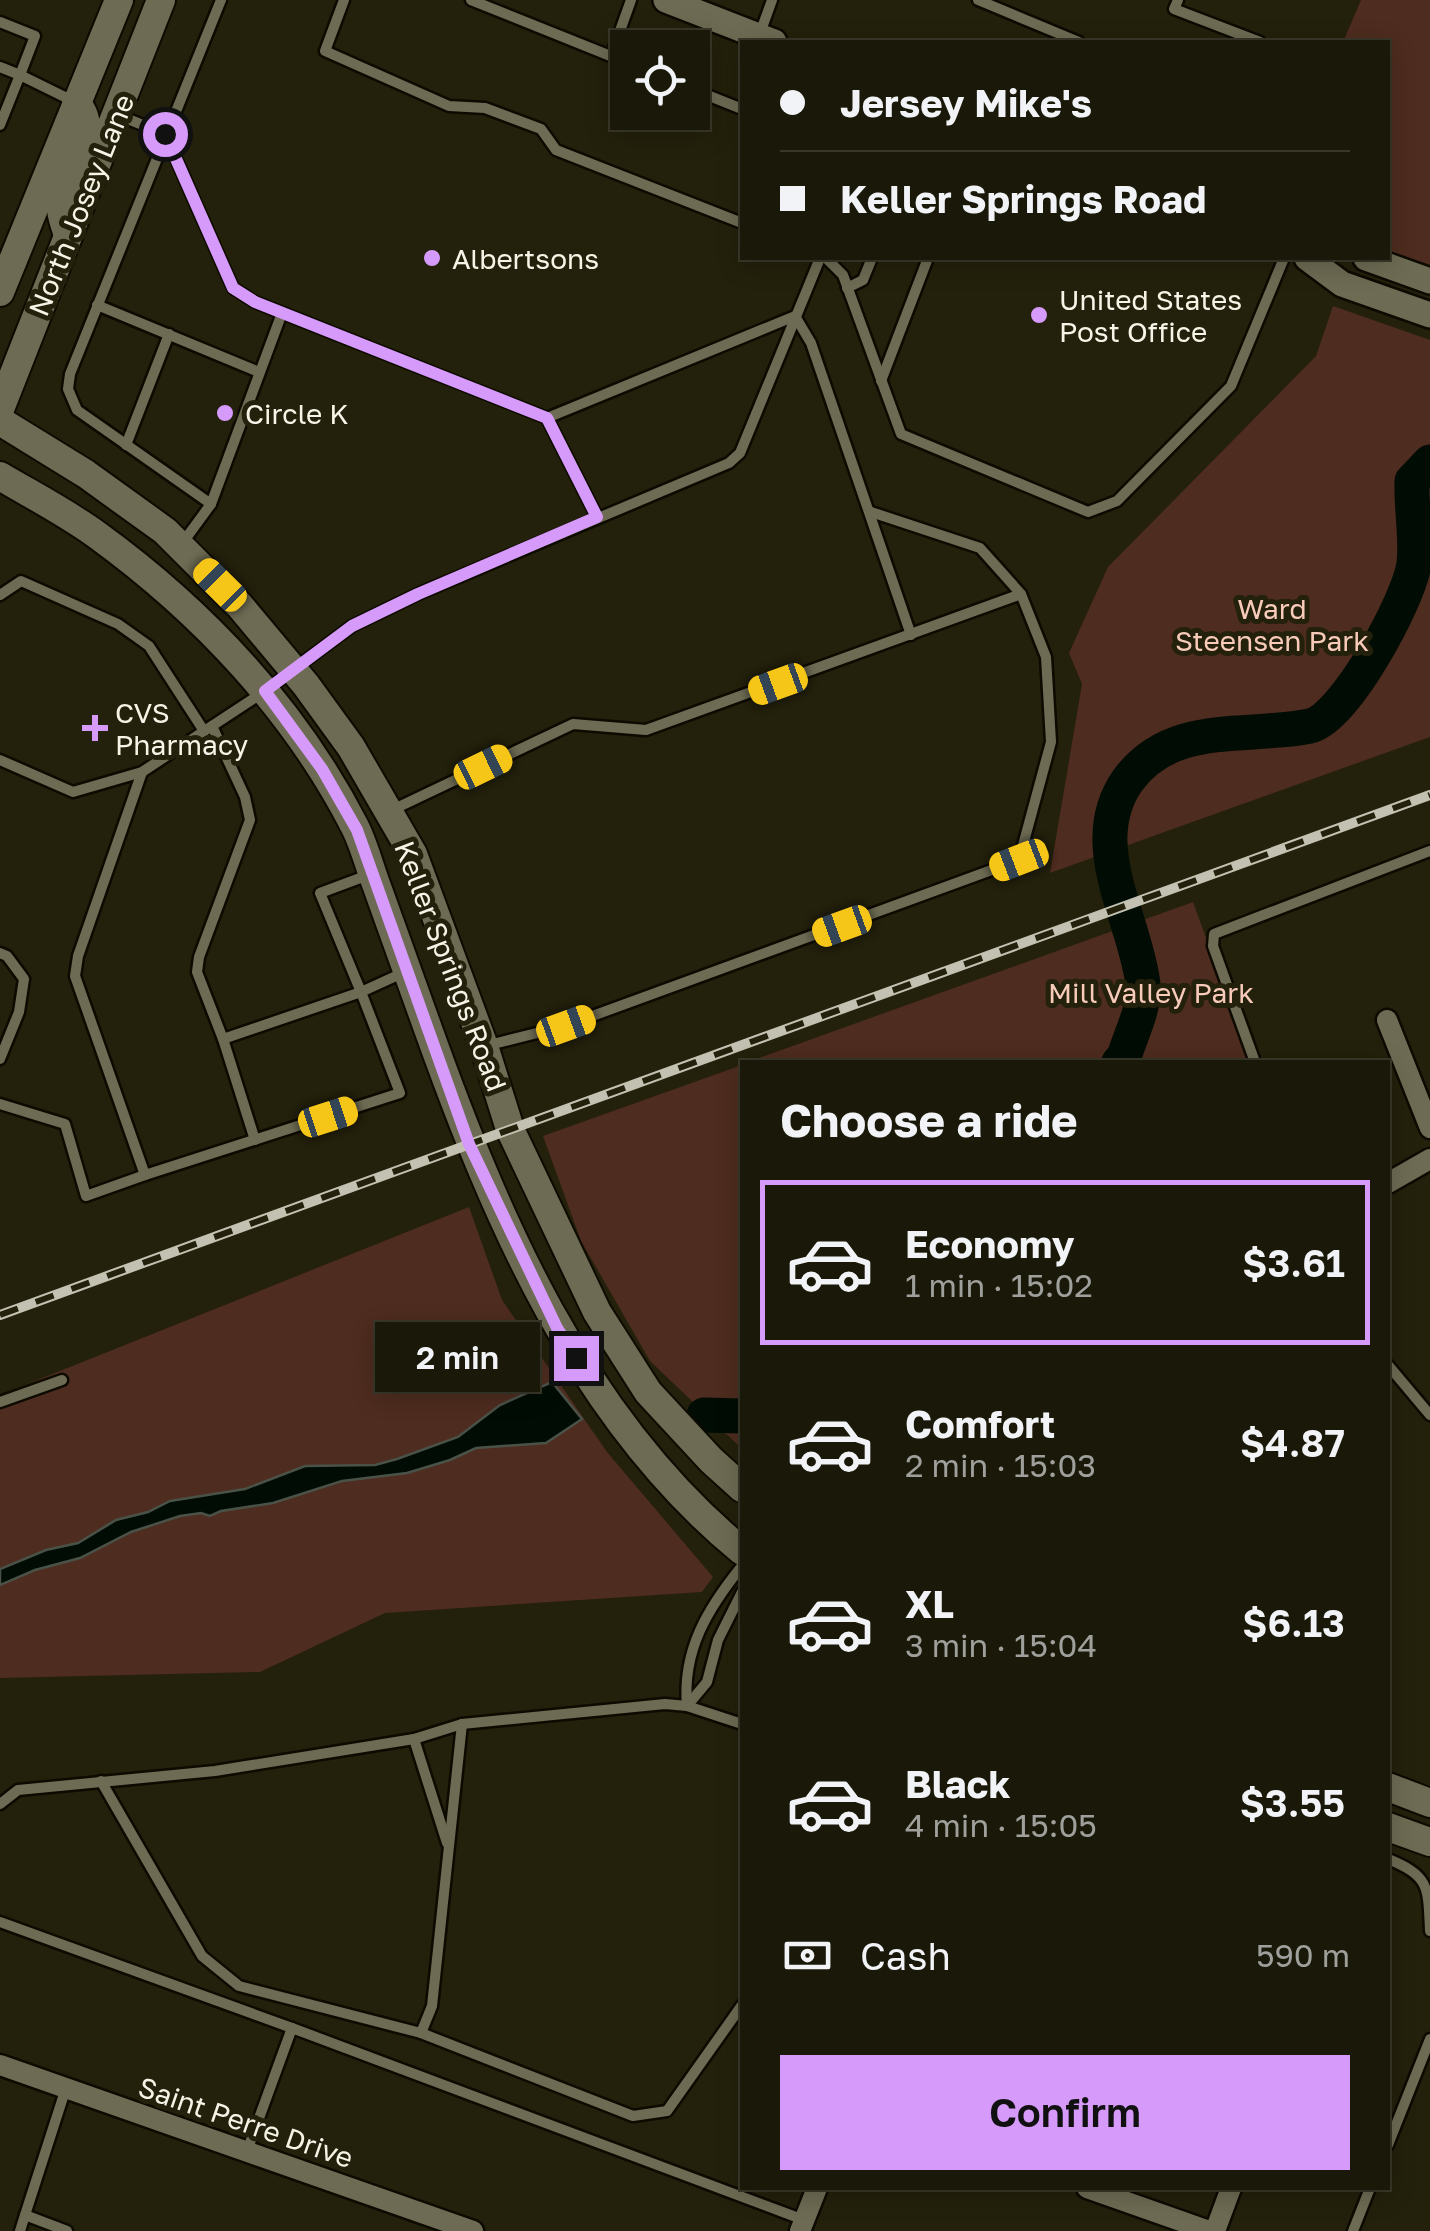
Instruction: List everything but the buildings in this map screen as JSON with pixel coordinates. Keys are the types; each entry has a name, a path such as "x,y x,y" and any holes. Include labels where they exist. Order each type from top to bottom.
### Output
{"main road":[{"name":"North Josey Lane","path":"0,292 120,0"},
{"path":"118,115 106,98 105,79 126,14 120,0"},
{"name":"North Josey Lane","path":"0,409 161,0"},
{"path":"68,238 60,208 88,130 84,112 76,103"},
{"name":"Keller Springs Road","path":"0,420 86,474 165,531 240,606 351,747 414,854 510,1129 597,1312 648,1392 740,1486"},
{"name":"Keller Springs Road","path":"0,476 95,533 164,588 245,664 322,769 357,830 469,1144 557,1328 615,1418 700,1515 740,1549"},
{"path":"408,971 431,996 449,1035 461,1044 484,1046"},
{"path":"1390,1788 1430,1803"},
{"path":"1390,1828 1430,1842"}],"street":[{"path":"666,0 766,40"},
{"path":"1310,260 1342,284 1430,316"},
{"path":"1372,260 1430,281"},
{"path":"1387,1020 1430,1128"},
{"path":"1390,1182 1430,1159"},
{"name":"Saint Perre Drive","path":"0,2065 474,2231"},
{"path":"802,2228 816,2190"},
{"path":"1093,2190 1212,2231 1230,2190"}],"lane":[{"path":"211,504 77,410 68,388 97,305 221,0"},
{"path":"344,0 325,52 449,106 485,108 540,129 556,150 740,222"},
{"path":"471,0 610,56"},
{"path":"620,30 631,0"},
{"path":"766,40 772,0"},
{"path":"978,0 1064,40"},
{"path":"1178,0 1174,9 1255,40"},
{"path":"0,22 35,36 0,125"},
{"path":"0,68 76,103"},
{"path":"710,96 740,108"},
{"path":"118,115 165,134 233,288 255,302 547,418 597,517"},
{"path":"0,760 73,792 142,772 265,691 352,626 418,594 728,463 740,452 822,260"},
{"path":"825,260 842,275 848,288 901,434 1088,512 1118,501 1230,386 1283,260"},
{"path":"848,288 863,280 871,260"},
{"path":"880,382 927,260"},
{"path":"97,305 259,372"},
{"path":"180,546 211,504 282,312"},
{"path":"547,418 795,316"},
{"path":"795,316 811,342 911,635"},
{"path":"126,444 169,334"},
{"path":"484,1046 566,1026 1019,860 1052,742 1046,657 1022,594 980,548 871,512"},
{"path":"0,595 21,581 118,624 149,646 208,729 244,797 250,820 197,972 255,1140"},
{"path":"389,812 573,724 646,730 1022,594"},
{"path":"142,772 78,956 75,976 144,1176"},
{"path":"1254,1060 1214,946 1214,934 1430,851"},
{"path":"0,1104 65,1124 86,1196 400,1093 320,893 372,874"},
{"path":"0,953 8,956 24,978 19,1012 0,1060"},
{"path":"223,1040 361,992 408,971"},
{"path":"1390,1367 1430,1415"},
{"path":"0,1402 62,1380"},
{"path":"687,1706 684,1676 698,1632 740,1568"},
{"path":"687,1706 707,1682 718,1640 740,1596"},
{"path":"0,1804 18,1790 214,1771 414,1739 462,1724 666,1704 687,1706 740,1723"},
{"path":"421,2033 432,2006 462,1724"},
{"path":"414,1739 449,1848"},
{"path":"100,1781 202,1956 239,1986 421,2033 633,2116 667,2111 740,2008"},
{"path":"1390,1861 1416,1870 1428,1884 1430,1932"},
{"path":"0,1922 292,2028 802,2228"},
{"path":"247,2151 292,2028"},
{"path":"1390,2140 1430,2039"},
{"path":"20,2231 66,2088"},
{"path":"1353,2231 1369,2190"},
{"path":"26,2215 67,2231"}],"green space":[{"path":"1361,0 1430,0 1430,267 1390,253 1390,40 1344,40"},
{"name":"Ward Steensen Park","path":"1333,306 1430,340 1430,737 1050,873 1082,684 1069,653 1108,567 1316,356"},
{"name":"Mill Valley Park","path":"1193,902 1250,1060 754,1060"},
{"path":"740,1066 740,1447 650,1361 581,1241 543,1136"},
{"path":"469,1207 502,1300 607,1452 713,1577 702,1592 385,1613 260,1672 0,1678 0,1395"}],"shaded area":[{"path":"552,1382 582,1419 546,1443 476,1448 407,1473 342,1481 273,1503 210,1516 180,1516 131,1532 80,1558 35,1570 0,1585 0,1569 46,1550 78,1543 116,1520 148,1512 170,1501 245,1489 305,1466 375,1465 397,1459 458,1437 500,1405"}],"waterway":[{"path":"1121,1060 1137,1021 1143,984 1111,855 1110,829 1115,804 1128,780 1166,748 1212,735 1310,726 1340,702 1373,656 1410,581 1415,554 1412,481 1430,462"},
{"path":"704,1415 740,1416"}],"railway":[{"path":"0,1315 1430,795"}],"place":[{"name":"Albertsons","path":"432,258"},
{"name":"United States Post Office","path":"1039,315"},
{"name":"Circle K","path":"225,413"},
{"name":"CVS Pharmacy","path":"95,728"}],"route":[{"path":"165,134 233,288 255,302 547,418 597,517 352,626 265,691 322,769 357,830 469,1144 557,1328 576,1358"}]}
